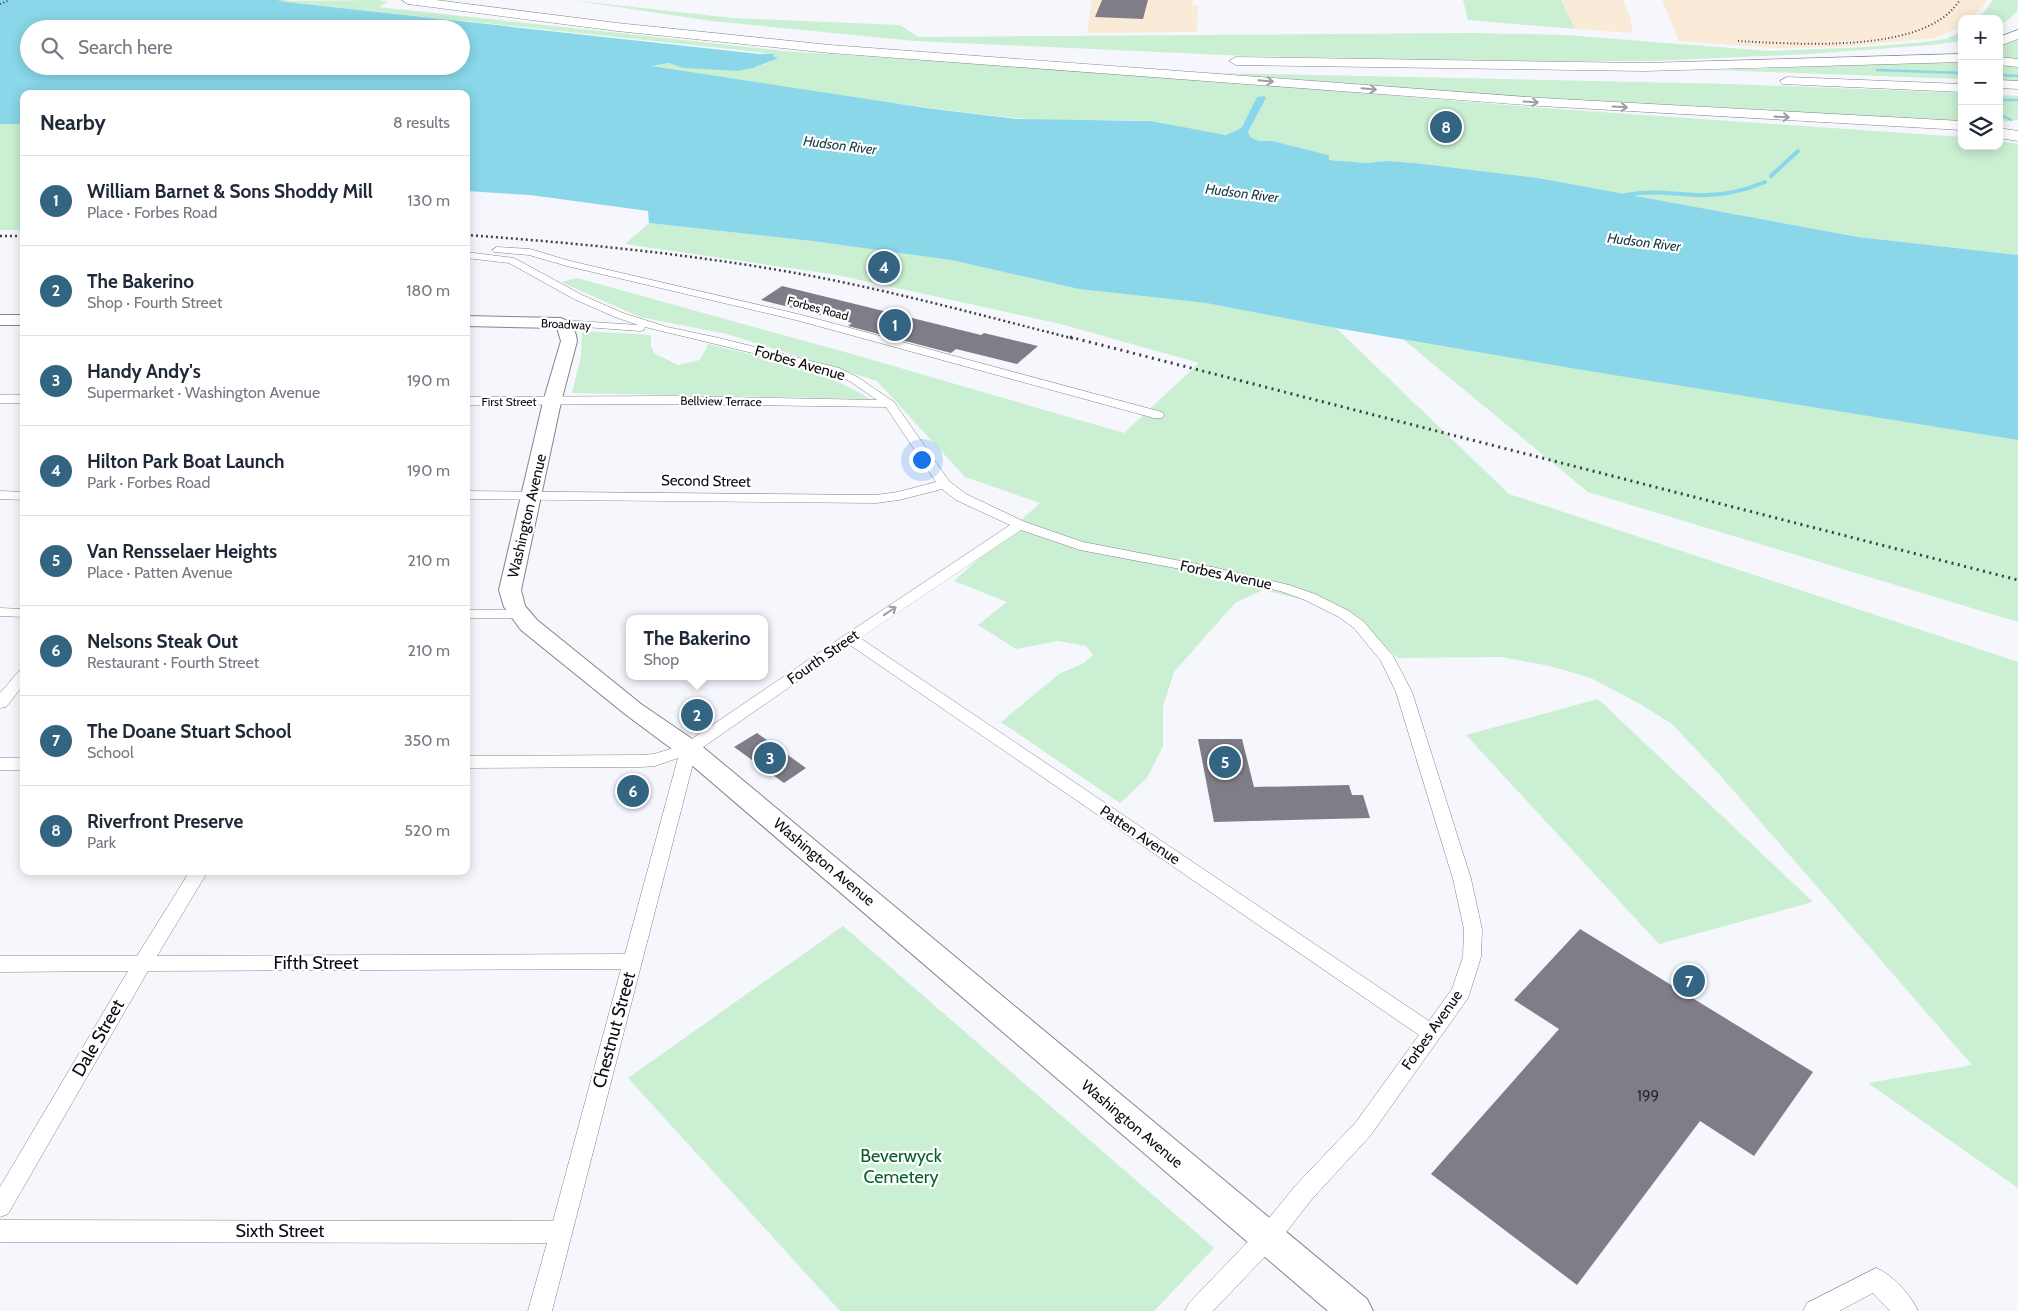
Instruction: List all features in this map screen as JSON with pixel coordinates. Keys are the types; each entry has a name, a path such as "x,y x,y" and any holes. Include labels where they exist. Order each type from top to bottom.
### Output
{"highway":[{"path":"408,0 593,24 853,51 1191,74 1533,102 1958,128"},
{"path":"464,0 684,27 855,42 1138,58"},
{"path":"714,24 855,42"},
{"path":"2003,40 2018,34"},
{"path":"746,40 977,57 1146,66 1706,79"},
{"path":"1761,65 1908,56 1958,50"},
{"path":"1223,61 1635,68 1958,58"},
{"path":"2003,61 2018,63"},
{"path":"1385,64 1819,76 1958,82"},
{"path":"1773,81 1958,88"},
{"path":"2003,84 2018,86"},
{"path":"2003,90 2018,92"},
{"path":"2003,126 2018,125"},
{"path":"2003,134 2018,136"}],"street":[{"name":"Forbes Road","path":"470,255 508,250 530,252 798,317 1158,415"},
{"name":"Forbes Avenue","path":"470,255 511,260 578,297 619,315 666,330 719,341 835,370 855,380 890,404 944,484 961,497 1020,525 1080,546 1212,571 1284,588 1310,597 1344,614 1359,626 1388,659 1404,692 1462,879 1473,929 1472,957 1461,992 1363,1129 1304,1192 1268,1238 1196,1311"},
{"path":"0,320 20,320"},
{"name":"Broadway","path":"470,321 561,323 666,330"},
{"name":"Washington Avenue","path":"561,323 567,329 569,341 552,402 510,590 512,601 519,614 529,625 632,709 689,749 832,868 1187,1171 1355,1311"},
{"path":"0,399 20,399"},
{"name":"Bellview Terrace","path":"552,402 672,400 890,404"},
{"name":"First Street","path":"470,401 552,402"},
{"name":"Second Street","path":"470,495 876,499 899,496 944,484"},
{"path":"0,496 20,496"},
{"name":"Fourth Street","path":"470,762 641,761 655,760 689,749 850,638 1020,525"},
{"path":"0,612 20,613"},
{"path":"470,614 519,614"},
{"name":"Patten Avenue","path":"850,638 1431,1033"},
{"path":"0,703 20,679"},
{"name":"Chestnut Street","path":"540,1311 689,749"},
{"path":"0,764 20,764"},
{"name":"Dale Street","path":"0,1206 197,875"},
{"name":"Fifth Street","path":"0,964 633,961"},
{"name":"Sixth Street","path":"0,1231 561,1232"},
{"path":"1815,1311 1876,1279 1906,1311"}],"shaded area":[{"path":"1092,0 1193,0 1192,5 1198,5 1197,32 1087,33"},
{"path":"1561,0 1623,0 1633,33 1575,29"},
{"path":"1662,0 1986,0 1984,5 1974,15 1958,15 1958,28 1935,38 1841,47 1776,48 1679,41"}],"green space":[{"path":"382,0 380,1 388,2 379,7 784,51 1164,77 1543,108 1958,137 1958,150 2003,150 2003,142 2018,144 2018,255 1858,237 1538,178 1415,163 1387,161 1366,163 1329,160 1329,155 1272,141 1259,141 1250,137 1248,132 1266,98 1257,98 1242,127 1233,132 1223,134 1198,132 1152,121 1016,118 656,69 651,66 669,63 683,68 737,71 757,67 776,59 776,56 758,52 470,22 470,20 276,1"},
{"path":"571,0 732,18 900,25 918,37 1473,33 1565,35 1769,51 1866,47 1925,42 1946,39 1958,33 1958,42 1809,54 1652,61 1536,61 1246,56 915,41 712,21"},
{"path":"1463,0 1561,0 1575,29 1468,20"},
{"path":"1993,0 2018,0 2017,12 2003,24 2003,15 1982,15"},
{"path":"2018,40 2018,61 2003,59 2003,45"},
{"path":"1946,62 1958,63 1958,79 1714,70"},
{"path":"2003,65 2018,67 2018,82 2003,81"},
{"path":"1220,73 1730,84 1958,93 1958,121 1776,112 1405,88"},
{"path":"2003,95 2018,96 2018,120 2003,122"},
{"path":"0,124 20,124 20,230 0,230"},
{"path":"649,223 812,241 951,260 1079,289 1206,303 1336,328 1509,494 2018,662 2018,1188 1868,1083 1972,1065 1719,774 1672,724 1640,704 1591,678 1550,666 1501,657 1398,658 1359,625 1302,599 1263,590 1235,603 1174,672 1163,706 1163,746 1147,778 1120,803 1001,722 1059,674 1084,663 1093,655 1086,646 1058,641 1016,649 978,625 1007,602 954,581 1040,503 965,477 877,381 727,334 640,317 561,282 577,278 852,354 1124,433 1199,363 1061,324 837,275 625,244"},
{"path":"582,331 651,335 651,347 655,354 678,365 700,360 708,344 792,365 832,379 870,399 572,393 581,356"},
{"path":"1404,340 2018,440 2018,622 1588,492"},
{"path":"1598,699 1813,902 1659,944 1466,735"},
{"name":"Beverwyck Cemetery","path":"843,926 1214,1248 1154,1311 840,1311 628,1078"}],"water":[{"name":"Hudson River","path":"0,0 289,0 277,1 450,20 20,20 20,75 470,75 470,22 759,54 775,54 773,56 777,57 776,59 753,68 737,71 683,68 669,63 651,66 926,108 1017,119 1151,121 1225,135 1242,127 1257,97 1264,96 1266,98 1248,132 1250,137 1259,141 1272,141 1329,155 1329,160 1366,163 1387,161 1415,163 1538,178 1858,237 2018,255 2018,440 1583,370 1336,328 1206,303 1079,289 951,260 812,241 649,223 648,211 530,195 470,191 470,90 20,90 20,124 0,124"}],"building":[{"path":"1102,0 1148,0 1143,19 1095,17"},
{"path":"782,286 981,335 984,333 1038,346 1017,364 956,349 951,353 848,326 852,323 761,300"},
{"path":"757,733 806,768 784,783 734,747"},
{"path":"1198,739 1242,739 1254,787 1349,785 1352,795 1363,795 1370,818 1214,822"},
{"path":"1580,929 1813,1072 1754,1156 1700,1121 1577,1285 1431,1174 1559,1029 1514,1000"}],"waterway":[{"path":"1877,70 1958,73"},
{"path":"2003,75 2018,76"},
{"path":"2003,100 2018,100"},
{"path":"2003,116 2011,120"},
{"path":"1771,176 1798,151"},
{"path":"1626,195 1652,193 1714,195 1740,190 1765,182"}],"railway":[{"path":"0,4 10,0"},
{"path":"1738,41 1814,44 1871,41 1921,29 1947,15 1960,0"},
{"path":"470,235 634,250 801,274 938,304 1075,339"},
{"path":"0,236 20,236"},
{"path":"1070,337 2018,580"}],"place":[{"name":"Riverfront Preserve","path":"1446,127"},
{"name":"Hilton Park Boat Launch","path":"884,267"},
{"name":"William Barnet & Sons Shoddy Mill","path":"895,325"},
{"name":"The Bakerino","path":"697,715"},
{"name":"Handy Andy's","path":"770,758"},
{"name":"Van Rensselaer Heights","path":"1225,762"},
{"name":"Nelsons Steak Out","path":"633,791"},
{"name":"The Doane Stuart School","path":"1689,981"}]}
